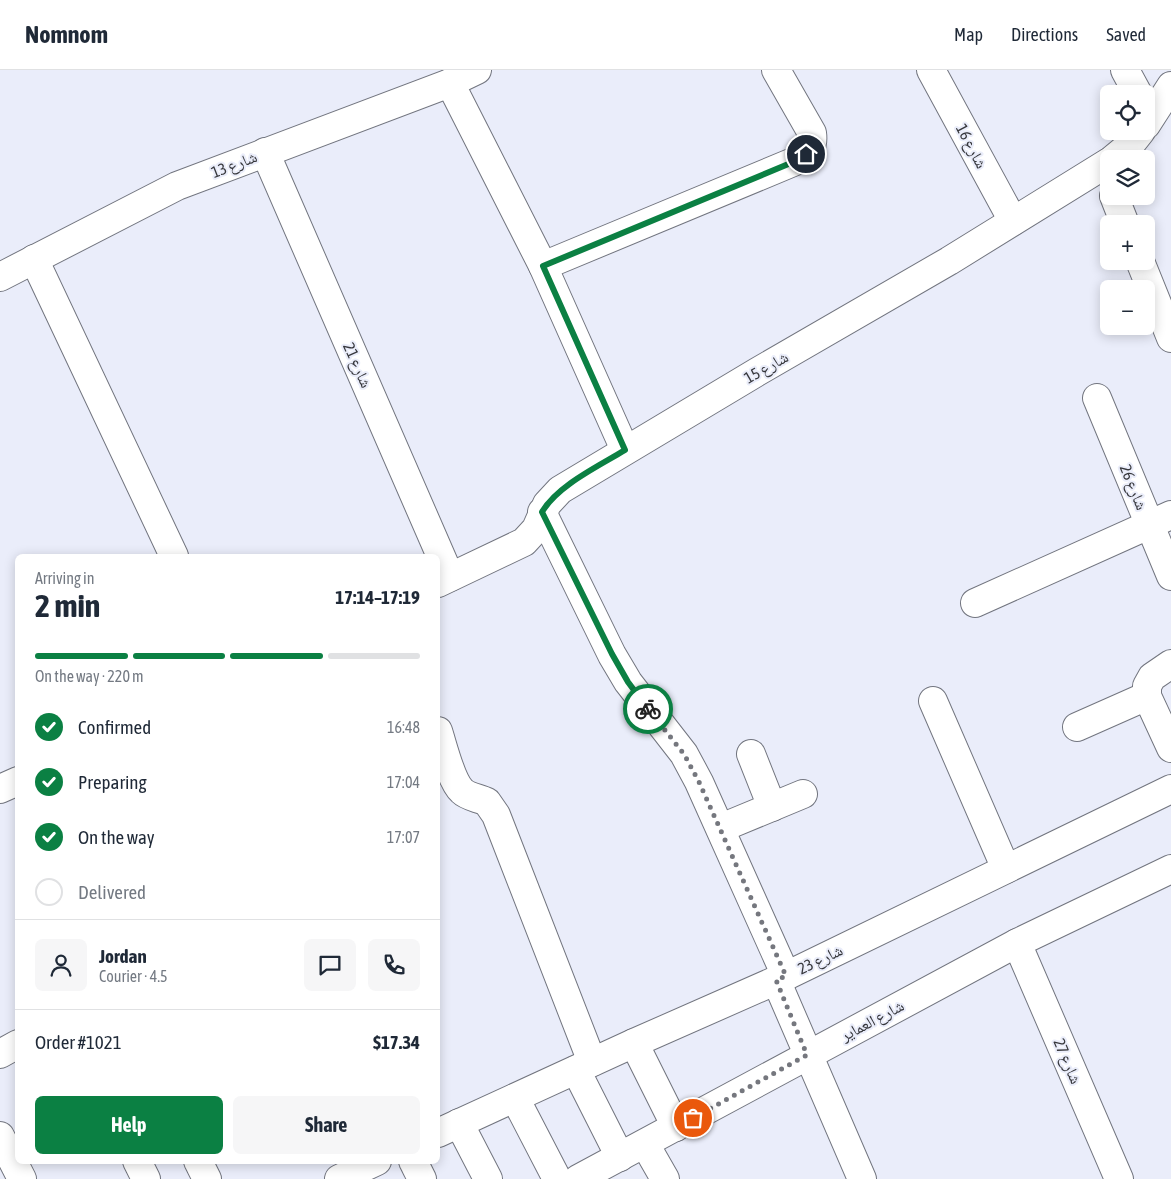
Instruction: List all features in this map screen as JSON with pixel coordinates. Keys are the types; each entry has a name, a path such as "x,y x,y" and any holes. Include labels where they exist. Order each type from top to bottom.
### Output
{"street":[{"name":"شارع 13","path":"0,277 177,186 450,83 478,70"},
{"path":"543,266 798,160 806,154 812,148 812,133 776,70"},
{"name":"شارع 16","path":"931,70 1013,221"},
{"path":"1125,70 1133,85"},
{"path":"450,83 543,266 625,450"},
{"name":"شارع 15","path":"1155,108 1171,86"},
{"name":"شارع 15","path":"1125,150 1133,140"},
{"name":"شارع 21","path":"265,152 433,554"},
{"name":"شارع 15","path":"444,580 524,542 536,529 547,504 560,490 1013,221 1100,172"},
{"path":"34,259 173,554"},
{"path":"1144,270 1171,338"},
{"name":"شارع 26","path":"1097,398 1160,520 1171,576"},
{"path":"542,512 612,654 628,682 684,754 699,782 721,828 781,978 807,1055 862,1179"},
{"path":"975,603 1160,520"},
{"path":"1171,664 1152,677 1147,686 1147,696 1171,748"},
{"path":"1077,727 1147,696"},
{"path":"933,701 1006,869"},
{"path":"440,737 456,784 462,792 487,802 496,816 584,1066 620,1157"},
{"path":"751,754 772,807"},
{"path":"0,789 15,782"},
{"name":"شارع 23","path":"448,1128 781,978 1171,789"},
{"path":"721,828 803,794"},
{"name":"شارع العماير","path":"578,1179 1017,943 1171,869"},
{"name":"شارع 27","path":"1017,943 1119,1179"},
{"path":"634,1043 676,1127"},
{"path":"0,1054 15,1046"},
{"path":"515,1098 557,1179"},
{"path":"448,1128 488,1179"},
{"path":"0,1136 22,1179"},
{"path":"646,1144 665,1179"},
{"path":"138,1164 146,1179"},
{"path":"200,1164 207,1179"},
{"path":"344,1178 371,1164"},
{"path":"414,1164 422,1179"}],"way so far":[{"path":"648,709 684,754 712,806 786,976 776,980 807,1055 693,1118"}],"route":[{"path":"648,709 628,682 612,654 542,512 560,490 625,450 543,266 798,160 806,154"}]}
